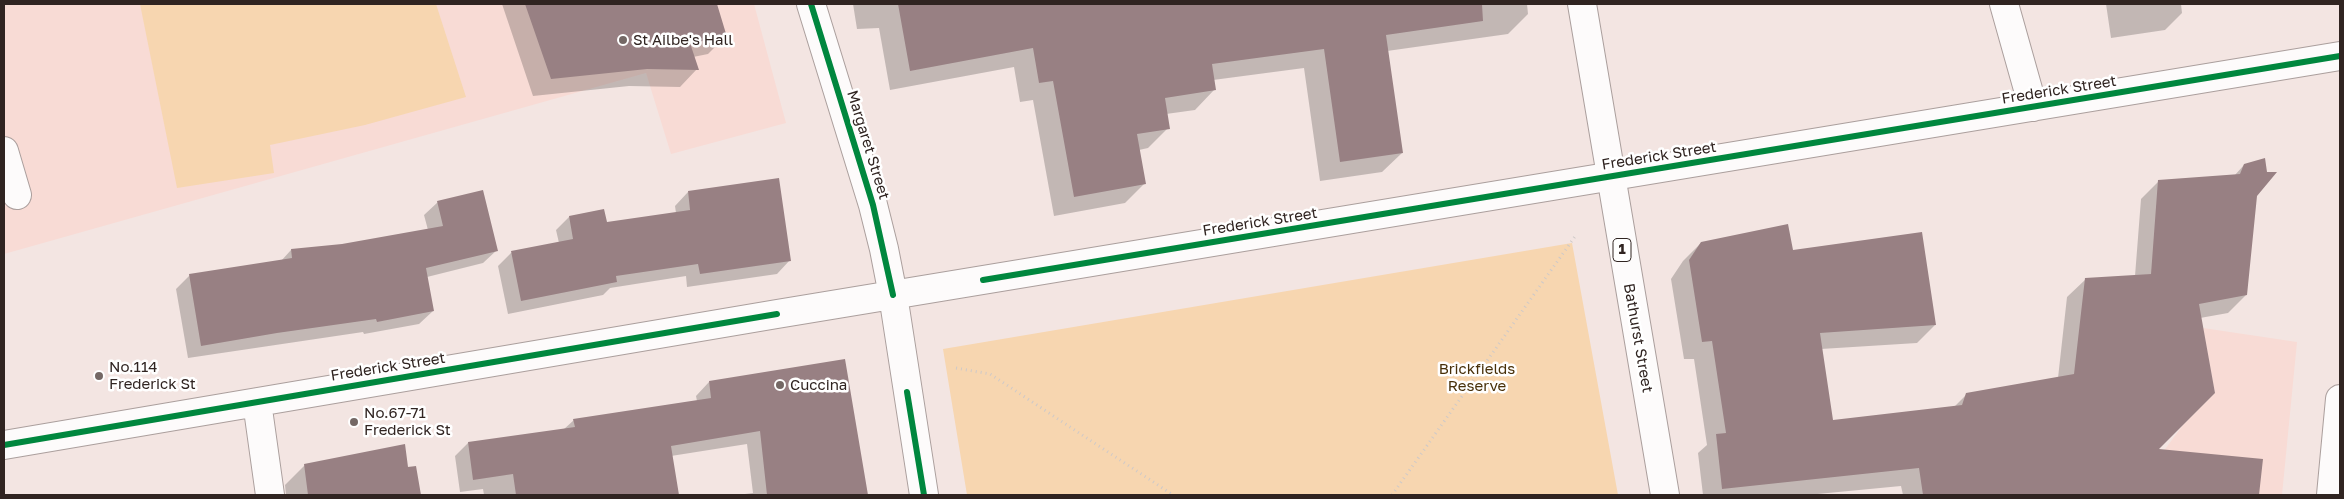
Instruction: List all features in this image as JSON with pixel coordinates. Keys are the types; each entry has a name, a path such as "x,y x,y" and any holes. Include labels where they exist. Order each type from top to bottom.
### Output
{"main road":[{"name":"Margaret Street","path":"811,4 873,205 893,295 924,495"},
{"name":"Bathurst Street","path":"1582,4 1665,495"},
{"path":"2004,4 2033,107"},
{"name":"Frederick Street","path":"4,445 893,295 2340,56"},
{"path":"4,150 17,195"},
{"path":"2331,495 2340,399"},
{"path":"257,402 270,495"}],"path":[{"path":"1392,495 1576,235"},
{"path":"956,368 990,374 1173,495"}],"shaded area":[{"path":"4,4 754,4 786,123 671,154 646,73 4,254"},
{"path":"2203,328 2297,342 2282,495 2156,495 2163,452 2183,425 2215,393"}],"green space":[{"path":"140,4 436,4 466,97 365,125 270,145 274,173 177,188"},
{"name":"Brickfields Reserve","path":"1572,243 1618,495 967,495 943,349"}],"building":[{"name":"St Ailbe's Hall","path":"525,4 717,4 727,37 690,43 699,70 647,69 551,79"},
{"path":"898,4 1482,4 1483,21 1386,35 1403,153 1340,162 1324,49 1212,64 1216,90 1165,98 1170,129 1137,134 1146,184 1074,197 1053,81 1039,83 1033,48 910,71"},
{"path":"2265,158 2267,172 2277,172 2257,196 2247,295 2199,304 2215,393 2159,449 2263,459 2259,495 1923,495 1919,468 1722,489 1716,434 1726,433 1712,341 1702,342 1689,260 1701,242 1788,224 1793,250 1922,232 1936,325 1820,333 1833,420 1962,405 1966,393 2074,374 2085,278 2151,274 2158,180 2240,174 2244,164"},
{"path":"779,178 791,261 700,274 698,264 616,276 617,282 521,301 511,251 573,239 569,216 604,209 607,222 690,210 688,191"},
{"path":"483,190 498,251 426,268 434,311 377,322 376,319 201,346 189,274 292,258 291,249 342,244 443,226 437,201"},
{"path":"845,359 868,495 767,495 760,431 671,446 679,495 516,495 513,474 473,480 468,442 575,427 573,419 711,398 709,381"},
{"path":"405,444 408,467 416,466 421,495 308,495 304,464"}],"cycle path":[{"path":"811,4 873,205 893,295"},
{"path":"983,280 2340,56"},
{"path":"4,445 777,314"},
{"path":"907,392 924,495"}],"place":[{"name":"St Ailbe's Hall","path":"623,40"},
{"name":"No.114 Frederick St","path":"99,376"},
{"name":"Cuccina","path":"780,385"},
{"name":"No.67-71 Frederick St","path":"354,422"}]}
